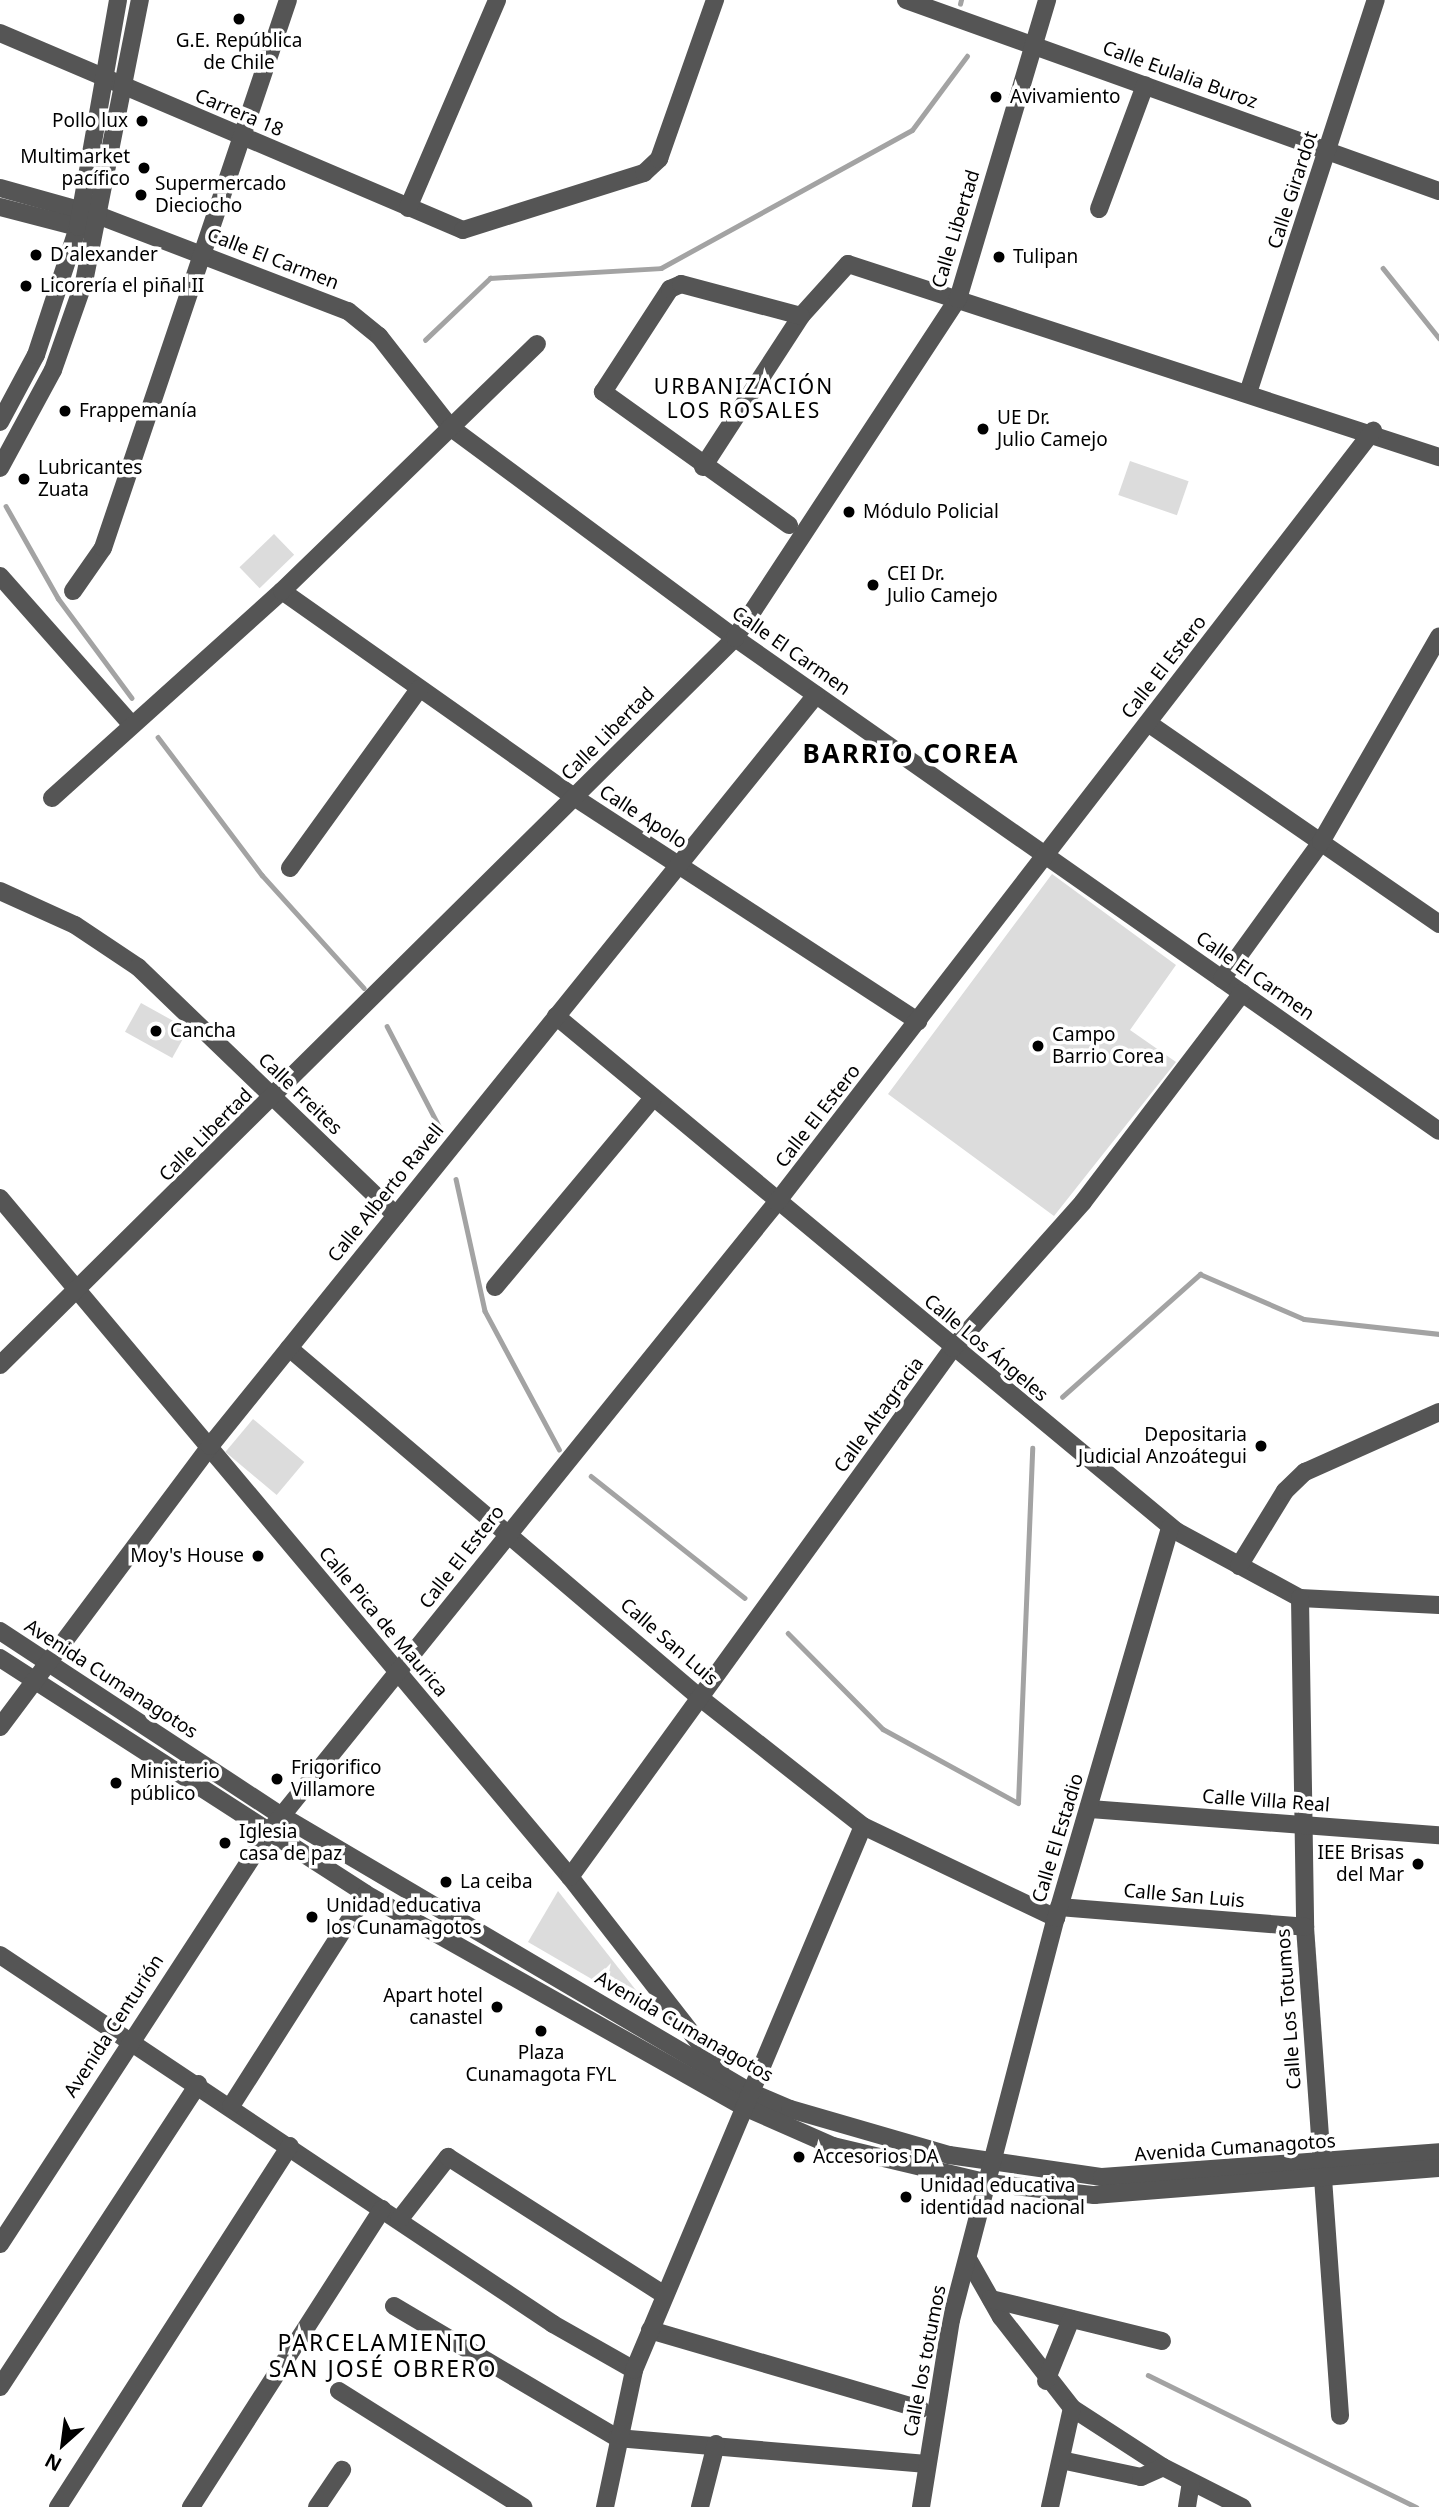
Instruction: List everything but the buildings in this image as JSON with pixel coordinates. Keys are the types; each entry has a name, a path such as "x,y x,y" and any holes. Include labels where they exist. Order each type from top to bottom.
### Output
{"street":[{"path":"0,422 36,355 80,219 118,0"},
{"path":"0,468 53,370 99,224 139,0"},
{"path":"73,591 103,548 288,0"},
{"path":"408,208 497,0"},
{"name":"Carrera 18","path":"0,33 463,230 644,173 659,159 715,0"},
{"name":"Calle Eulalia Buroz","path":"906,0 1439,191"},
{"name":"Calle Libertad","path":"0,1365 78,1293 735,638 958,299 1047,0"},
{"name":"Calle Girardot","path":"1248,393 1377,0"},
{"path":"1099,209 1145,85"},
{"path":"0,188 80,219"},
{"path":"0,207 80,219"},
{"name":"Calle El Carmen","path":"80,219 119,226 201,253 348,311 379,336 450,427 735,638 1046,853 1439,1131"},
{"path":"703,467 801,316 848,264 1373,431 1439,457"},
{"path":"789,525 606,400 603,391 670,289 681,284 801,316"},
{"path":"52,798 282,591 537,344"},
{"name":"Calle El Estero","path":"282,1816 399,1672 509,1530 777,1202 1373,431"},
{"path":"0,576 132,725"},
{"name":"Calle Apolo","path":"282,591 574,797 918,1021"},
{"path":"1223,979 1321,842 1439,637"},
{"path":"290,867 419,689"},
{"name":"Calle Alberto Ravell","path":"0,1727 210,1446 677,864 817,695"},
{"path":"1148,723 1439,924"},
{"name":"Calle Freites","path":"0,891 75,925 138,967 396,1215"},
{"name":"Calle Altagracia","path":"570,1877 953,1348 1083,1202 1242,993"},
{"name":"Calle Los Ángeles","path":"556,1016 1170,1527 1300,1598 1439,1605"},
{"path":"495,1287 653,1098"},
{"name":"Calle Pica de Maurica","path":"0,1198 570,1877 727,2078"},
{"name":"Calle San Luis","path":"289,1348 509,1530 699,1697 863,1826 1058,1912 1305,1927"},
{"path":"1239,1566 1285,1491 1305,1472 1439,1412"},
{"name":"Calle El Estadio","path":"988,2183 1058,1912 1170,1527"},
{"name":"Calle Los Totumos","path":"1300,1598 1300,1825 1321,2171 1340,2416"},
{"name":"Avenida Cumanagotos","path":"0,1631 282,1816 727,2078 747,2100 843,2128 992,2162 1102,2177 1439,2168"},
{"name":"Avenida Cumanagotos","path":"0,1658 267,1834 366,1894 833,2146 988,2183 1107,2195 1321,2171 1439,2152"},
{"name":"Calle Villa Real","path":"1090,1809 1439,1835"},
{"name":"Avenida Centurión","path":"0,2244 130,2038 267,1834 282,1816"},
{"path":"605,2507 617,2438 634,2370 863,1826"},
{"path":"231,2106 366,1894"},
{"path":"0,1955 130,2038 382,2209 634,2370"},
{"path":"0,2387 198,2084"},
{"path":"58,2507 290,2146"},
{"path":"399,2220 448,2157 665,2295"},
{"name":"Calle los totumos","path":"921,2507 951,2320 988,2183"},
{"path":"191,2507 382,2209"},
{"path":"968,2259 1046,2381 1072,2408 1163,2467 1242,2507"},
{"path":"991,2298 1163,2341"},
{"path":"394,2306 617,2438 716,2444 927,2464"},
{"path":"1046,2381 1072,2319"},
{"path":"650,2330 921,2409"},
{"path":"339,2391 523,2507"},
{"path":"1050,2507 1072,2408"},
{"path":"700,2507 716,2444"},
{"path":"1060,2460 1142,2477 1163,2467"},
{"path":"317,2507 342,2470"},
{"path":"1187,2507 1191,2482"}],"shaded area":[{"path":"1130,461 1189,481 1177,515 1118,495"},
{"path":"274,534 294,555 260,588 239,567"},
{"name":"Campo Barrio Corea","path":"1052,874 1176,965 1130,1030 1176,1062 1054,1216 888,1094"},
{"name":"Cancha","path":"141,1003 188,1029 172,1058 125,1032"},
{"path":"253,1419 304,1462 277,1495 225,1452"},
{"path":"558,1891 657,2017 528,1942"}],"waterway":[{"path":"960,4 961,0"},
{"path":"425,340 490,278 661,268 912,130 967,56"},
{"path":"1383,268 1439,338"},
{"path":"6,506 58,598 132,698"},
{"path":"158,737 262,875 364,988"},
{"path":"387,1026 440,1128"},
{"path":"456,1179 485,1311 559,1449"},
{"path":"1062,1397 1200,1274 1304,1319 1439,1334"},
{"path":"788,1633 883,1729 1018,1803 1032,1448"},
{"path":"591,1476 745,1598"},
{"path":"1148,2375 1416,2507"}],"place":[{"name":"G.E. República de Chile","path":"239,19"},
{"name":"Avivamiento","path":"996,97"},
{"name":"Pollo lux","path":"142,121"},
{"name":"Multimarket pacífico","path":"144,168"},
{"name":"Supermercado Dieciocho","path":"141,195"},
{"name":"D´alexander","path":"36,255"},
{"name":"Tulipan","path":"999,257"},
{"name":"Licorería el piñal II","path":"26,286"},
{"name":"Frappemanía","path":"65,411"},
{"name":"UE Dr. Julio Camejo","path":"983,429"},
{"name":"Lubricantes Zuata","path":"24,479"},
{"name":"Módulo Policial","path":"849,512"},
{"name":"CEI Dr. Julio Camejo","path":"873,585"},
{"name":"Cancha","path":"156,1031"},
{"name":"Campo Barrio Corea","path":"1038,1046"},
{"name":"Depositaria Judicial Anzoátegui","path":"1261,1446"},
{"name":"Moy's House","path":"258,1556"},
{"name":"Frigorifico Villamore","path":"277,1779"},
{"name":"Ministerio público","path":"116,1783"},
{"name":"Iglesia casa de paz","path":"225,1843"},
{"name":"IEE Brisas del Mar","path":"1418,1864"},
{"name":"La ceiba","path":"446,1882"},
{"name":"Unidad educativa los Cunamagotos","path":"312,1917"},
{"name":"Apart hotel canastel","path":"497,2007"},
{"name":"Plaza Cunamagota FYL","path":"541,2031"},
{"name":"Accesorios DA","path":"799,2157"},
{"name":"Unidad educativa identidad nacional","path":"906,2197"}],"district":[{"name":"URBANIZACIÓN LOS ROSALES","path":"744,398"},
{"name":"BARRIO COREA","path":"911,754"},
{"name":"PARCELAMIENTO SAN JOSÉ OBRERO","path":"383,2355"}]}
